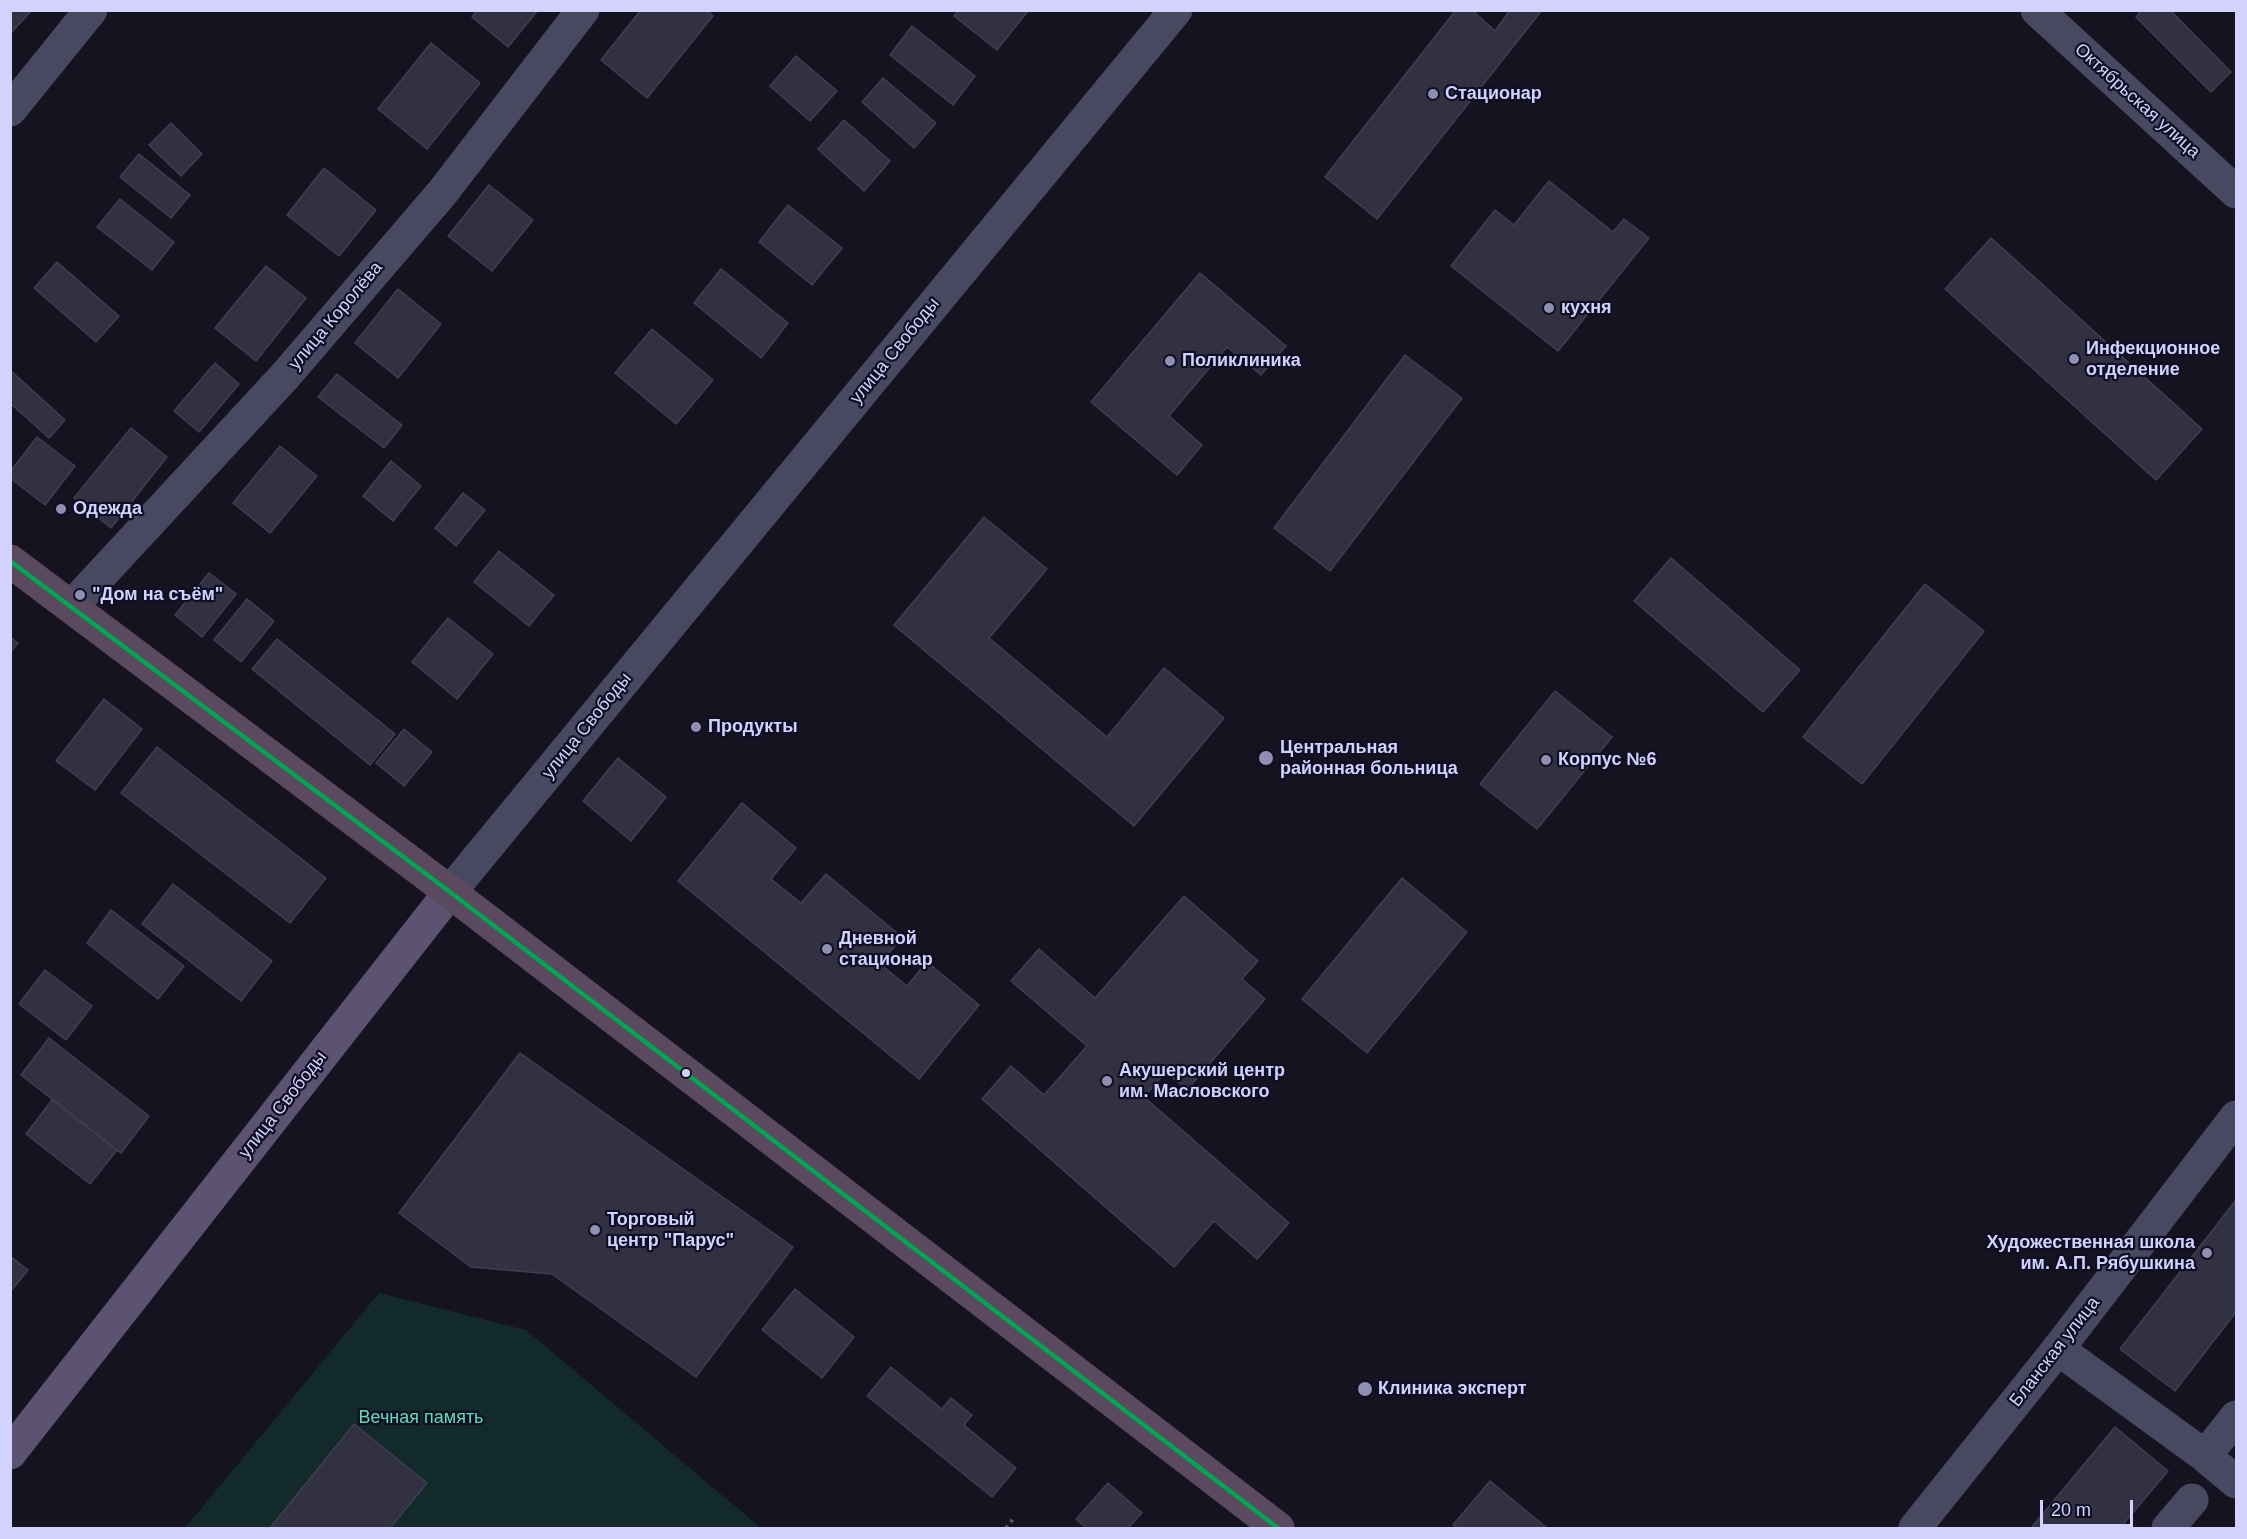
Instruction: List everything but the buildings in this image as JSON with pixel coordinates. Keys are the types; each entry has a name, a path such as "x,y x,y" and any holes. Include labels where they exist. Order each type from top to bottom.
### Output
{"highway":[{"path":"10,561 450,892 1278,1528"}],"main road":[{"name":"улица Свободы","path":"10,1453 450,892"}],"street":[{"path":"10,110 91,10"},
{"name":"улица Королёва","path":"71,607 293,367 442,192 583,10"},
{"name":"улица Свободы","path":"450,892 1176,10"},
{"name":"Октябрьская улица","path":"2037,10 2236,192"},
{"name":"Бланская улица","path":"1915,1528 2058,1349 2236,1117"},
{"path":"2058,1349 2205,1456 2236,1482"},
{"path":"2205,1456 2236,1417"},
{"path":"2168,1528 2192,1500"}],"path":[{"path":"1006,1528 1014,1518"}],"green space":[{"name":"Вечная память","path":"379,1293 526,1330 761,1528 185,1528"}],"transit line":[{"path":"10,561 450,892 1278,1528"}],"place":[{"name":"Стационар","path":"1433,94"},
{"name":"кухня","path":"1549,308"},
{"name":"Инфекционное отделение","path":"2074,359"},
{"name":"Поликлиника","path":"1170,361"},
{"name":"Одежда","path":"61,509"},
{"name":"\"Дом на съём\"","path":"80,595"},
{"name":"Продукты","path":"696,727"},
{"name":"Центральная районная больница","path":"1266,758"},
{"name":"Корпус №6","path":"1546,760"},
{"name":"Дневной стационар","path":"827,949"},
{"name":"Акушерский центр им. Масловского","path":"1107,1081"},
{"name":"Торговый центр \"Парус\"","path":"595,1230"},
{"name":"Художественная школа им. А.П. Рябушкина","path":"2207,1253"},
{"name":"Клиника эксперт","path":"1365,1389"}]}
